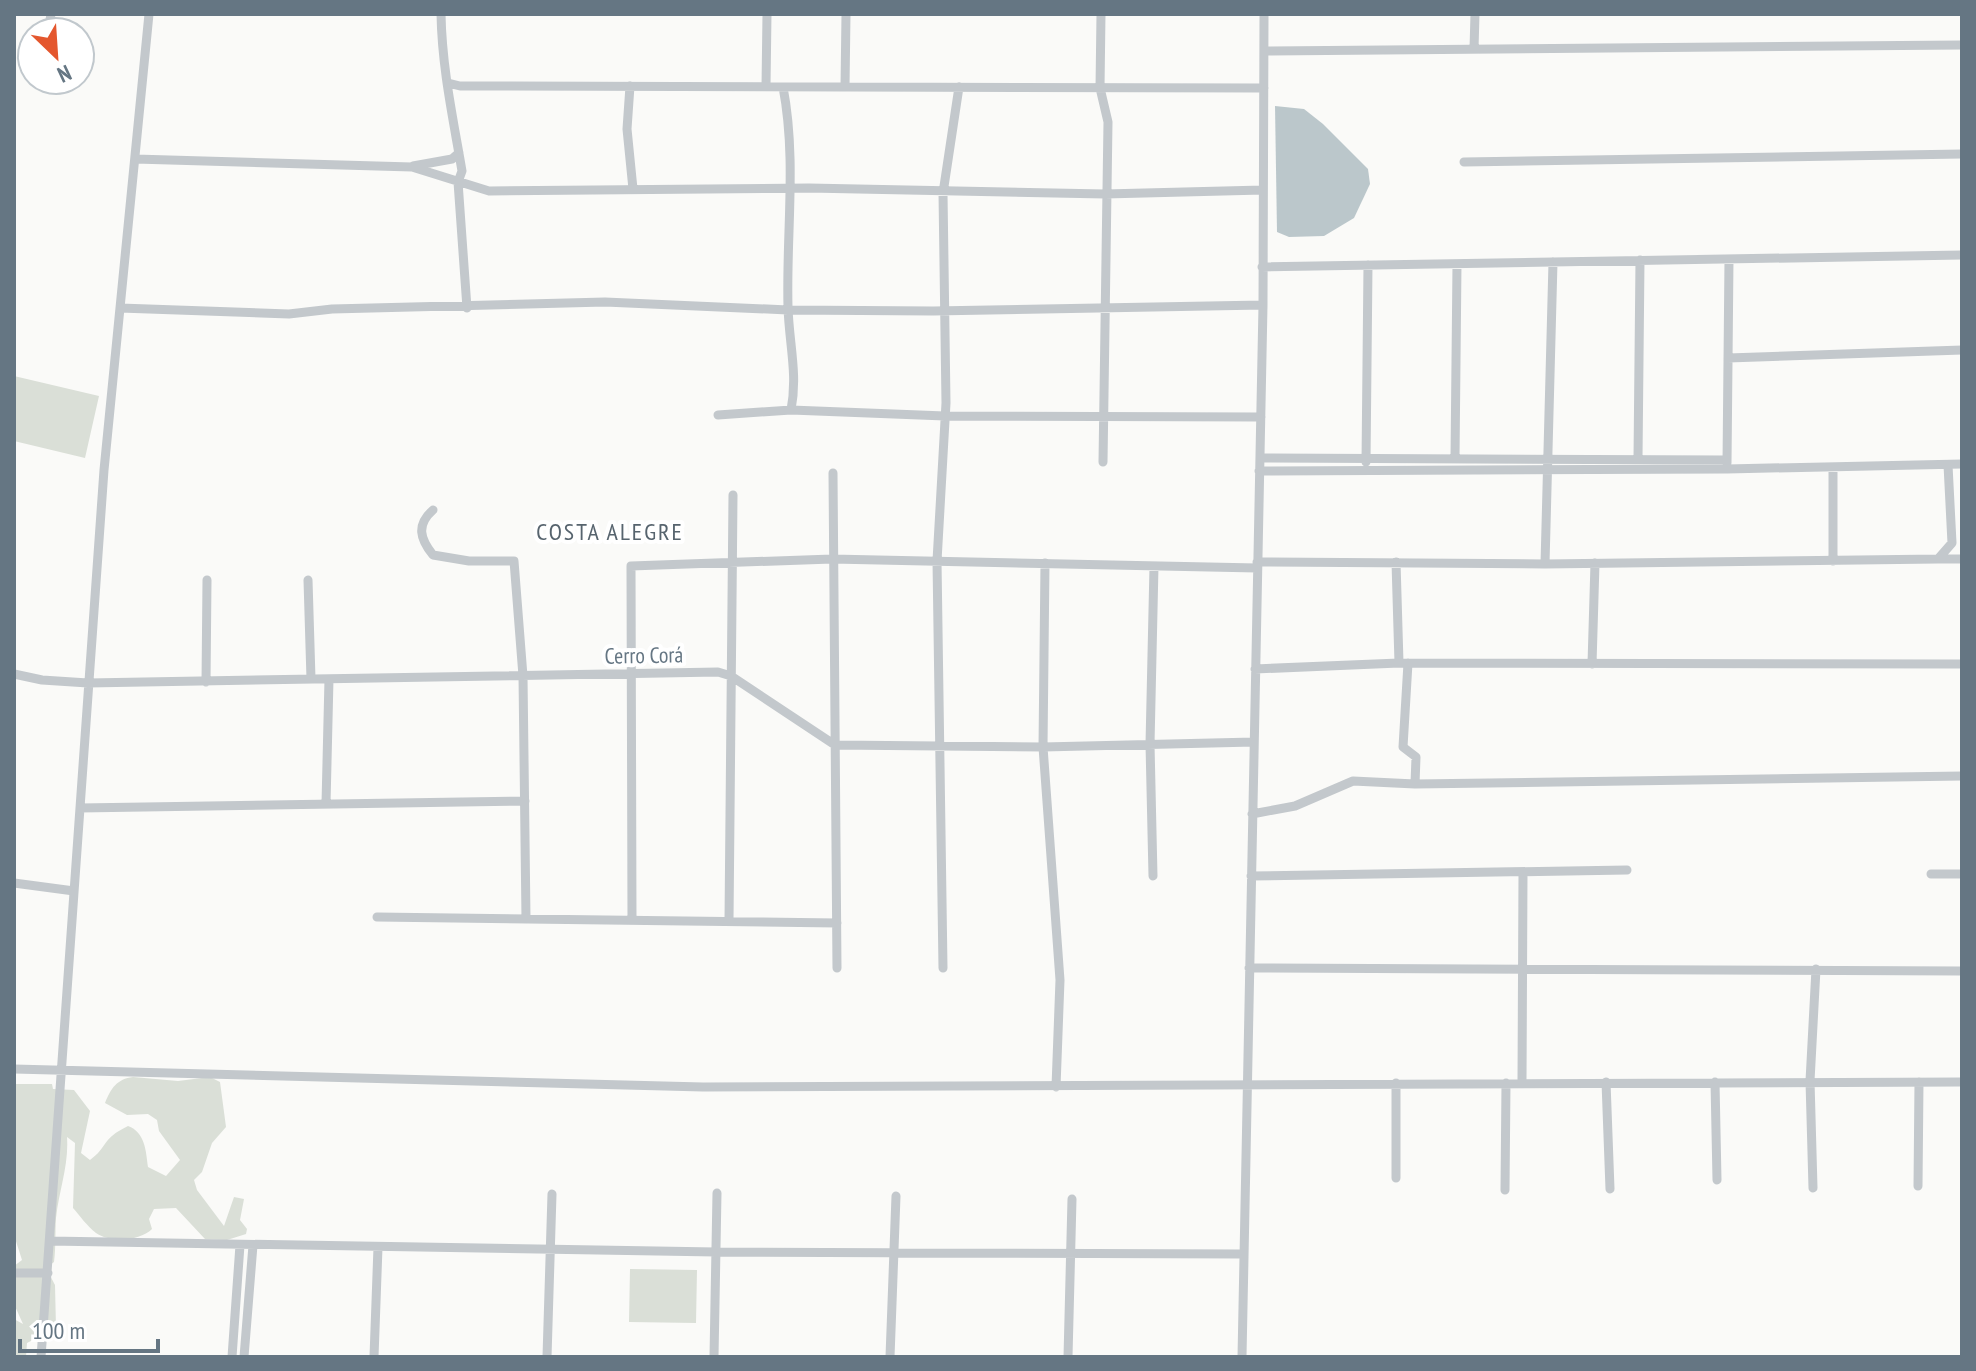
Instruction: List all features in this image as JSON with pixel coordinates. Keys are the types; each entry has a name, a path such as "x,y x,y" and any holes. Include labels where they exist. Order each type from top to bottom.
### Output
{"street":[{"path":"41,1357 104,470 149,14"},
{"path":"441,14 442,69 448,83 462,171 458,182 467,308"},
{"path":"766,86 767,14"},
{"path":"845,87 846,14"},
{"path":"1101,14 1100,88 1108,122 1103,462"},
{"path":"1242,1357 1245,1084 1263,305 1264,14"},
{"path":"1474,49 1475,14"},
{"path":"1264,51 1962,45"},
{"path":"448,83 460,86 1264,88"},
{"path":"630,86 627,129 633,189"},
{"path":"783,87 792,132 788,310 796,368 791,410"},
{"path":"943,968 937,561 945,416 943,193 959,87"},
{"path":"135,159 412,167 452,159 459,153"},
{"path":"1464,162 1962,154"},
{"path":"412,167 489,191 790,188 1105,194 1263,190"},
{"path":"1262,267 1962,255"},
{"path":"1727,465 1729,259"},
{"path":"1638,458 1640,260"},
{"path":"1545,564 1553,262"},
{"path":"1455,458 1457,264"},
{"path":"1366,470 1368,265"},
{"path":"120,308 289,314 332,309 467,308 605,302 788,310 1263,305"},
{"path":"1728,358 1962,350"},
{"path":"718,415 791,410 945,416 1261,417"},
{"path":"1260,458 1455,458 1547,464 1833,467 1962,464"},
{"path":"1259,471 1547,464 1638,458 1727,465"},
{"path":"1938,559 1952,543 1948,465"},
{"path":"1833,467 1833,561"},
{"path":"833,473 837,968"},
{"path":"729,921 733,495"},
{"path":"433,510 425,517 421,531 422,542 433,555 469,561 514,561 523,676 526,919"},
{"path":"632,920 631,566 832,559 1154,566 1962,559"},
{"path":"1396,562 1403,663 1403,747 1416,757 1415,784"},
{"path":"1045,563 1043,747 1060,980 1056,1087"},
{"path":"1592,664 1595,563"},
{"path":"1153,876 1150,744 1154,566"},
{"path":"206,682 207,580"},
{"path":"308,580 311,679"},
{"path":"1255,669 1403,663 1962,664"},
{"name":"Cerro Corá","path":"14,674 42,680 88,683 718,672 731,676 835,745"},
{"path":"326,804 329,679"},
{"path":"835,745 1043,747 1254,742"},
{"path":"1252,814 1295,806 1353,781 1415,784 1962,776"},
{"path":"80,808 525,801"},
{"path":"1251,876 1627,870"},
{"path":"1522,1083 1523,872"},
{"path":"1931,874 1962,874"},
{"path":"14,883 74,891"},
{"path":"377,917 837,923"},
{"path":"1249,968 1962,971"},
{"path":"1813,1188 1810,1081 1816,969"},
{"path":"14,1068 283,1078 703,1087 1962,1082"},
{"path":"1606,1082 1610,1189"},
{"path":"1715,1082 1717,1180"},
{"path":"1918,1186 1919,1082"},
{"path":"1396,1083 1396,1178"},
{"path":"1505,1190 1506,1083"},
{"path":"714,1357 717,1193"},
{"path":"547,1357 552,1194"},
{"path":"890,1357 896,1196"},
{"path":"1068,1357 1072,1199"},
{"path":"50,1241 716,1252 1243,1254"},
{"path":"232,1357 240,1245"},
{"path":"244,1357 253,1245"},
{"path":"374,1357 378,1247"},
{"path":"14,1273 48,1273"}],"shaded area":[{"path":"1275,106 1304,109 1368,169 1370,184 1354,218 1324,236 1289,237 1277,232"},
{"path":"14,376 99,396 85,458 14,441"},
{"path":"133,1077 178,1081 210,1077 220,1082 226,1127 212,1143 202,1172 194,1180 197,1190 224,1226 234,1197 244,1199 240,1220 247,1229 246,1234 227,1240 205,1239 176,1208 154,1209 149,1219 152,1229 140,1236 117,1239 96,1233 73,1208 75,1143 67,1137 56,1218 54,1262 46,1268 55,1285 56,1328 27,1343 26,1357 14,1357 14,1319 23,1324 14,1304 14,1266 22,1260 14,1235 14,1084 52,1084 53,1089 74,1090 90,1111 81,1153 90,1160 113,1135 128,1126 141,1137 148,1167 166,1176 180,1160 159,1131 157,1120 148,1114 127,1115 105,1103 115,1085"},
{"path":"630,1269 697,1270 696,1323 629,1322"}],"district":[{"name":"COSTA ALEGRE","path":"610,532"}]}
